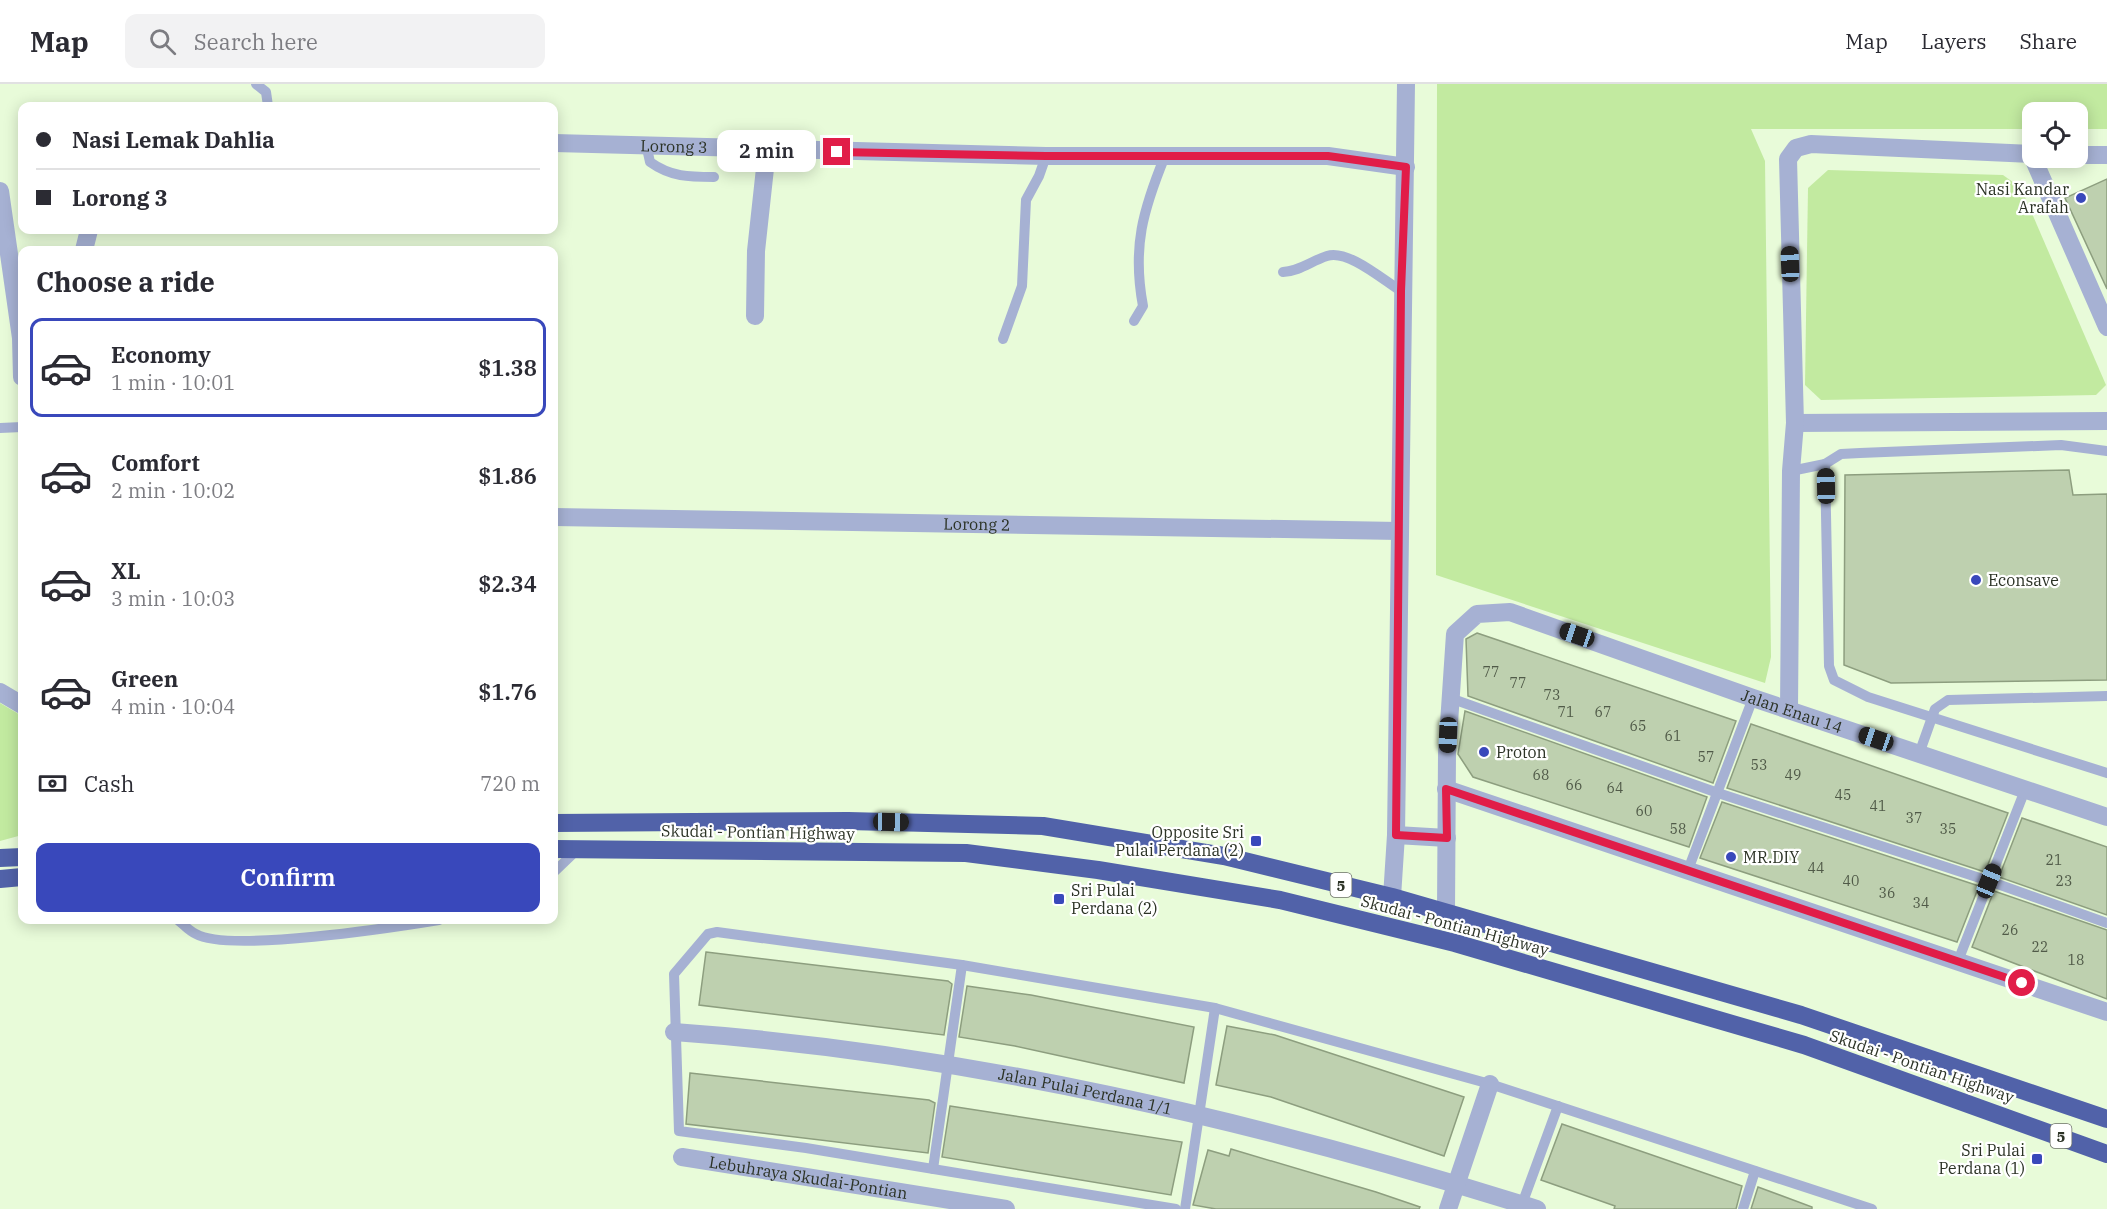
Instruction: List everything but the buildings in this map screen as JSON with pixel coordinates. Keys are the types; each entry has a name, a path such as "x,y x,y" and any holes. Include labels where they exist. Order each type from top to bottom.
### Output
{"highway":[{"name":"Skudai - Pontian Highway","path":"558,823 848,821 1043,826 1224,856 1392,897 1801,1015 2107,1119"},
{"name":"Skudai - Pontian Highway","path":"558,849 966,853 1098,870 1280,900 1455,943 1804,1045 2107,1154"},
{"path":"0,858 18,857"},
{"path":"0,879 18,877"}],"street":[{"path":"1392,897 1396,835 1401,291 1406,167 1406,84"},
{"name":"Lorong 3","path":"558,143 1046,156 1328,156 1406,167"},
{"path":"1789,709 1791,471 1794,423 1788,159 1796,148 1810,144 2022,155"},
{"path":"755,316 756,251 767,150"},
{"path":"2088,155 2107,156"},
{"path":"2038,168 2107,327"},
{"path":"0,190 18,310"},
{"path":"1794,423 2107,421"},
{"name":"Lorong 2","path":"558,517 1399,531"},
{"name":"Jalan Enau 14","path":"1450,698 1455,634 1476,614 1510,612 1753,698 2107,817"},
{"path":"0,692 18,703"},
{"path":"1446,912 1446,789 1450,698"},
{"path":"1446,789 2107,1012"},
{"path":"1396,835 1447,838"},
{"name":"Jalan Pulai Perdana 1/1","path":"674,1032 772,1039 947,1064 1199,1114 1455,1183 1486,1201 1527,1208"},
{"path":"1448,1209 1490,1084"},
{"name":"Lebuhraya Skudai-Pontian","path":"682,1157 1006,1209"}],"lane":[{"path":"256,84 266,92 267,102"},
{"path":"646,144 650,162 661,170 679,177 714,177"},
{"path":"1003,339 1022,286 1026,200 1039,176 1046,156"},
{"path":"1134,321 1143,306 1138,279 1142,218 1165,156"},
{"path":"1283,273 1305,268 1327,256 1344,255 1401,291"},
{"path":"0,428 18,427"},
{"path":"1791,471 1825,464 1841,454 2061,445 2107,451"},
{"path":"1825,464 1831,674 1834,680 1850,689 1931,717 2107,772"},
{"path":"1919,754 1935,709 1948,700 2107,696"},
{"path":"1450,698 1718,793 1989,881 2107,923"},
{"path":"1688,870 1753,698"},
{"path":"1958,961 2025,790"},
{"path":"558,868 580,848"},
{"path":"183,924 196,935 225,940 373,932 417,924"},
{"path":"1176,1209 933,1169 679,1131 674,1032 674,974 708,934 717,932 962,965 1215,1008 1490,1084 1872,1209"},
{"path":"933,1169 962,965"},
{"path":"1185,1209 1215,1008"},
{"path":"1527,1208 1558,1106"},
{"path":"1743,1209 1755,1171"}],"green space":[{"path":"1437,84 2107,84 2107,129 2088,129 2088,102 2022,102 2022,129 1751,129 1765,161 1771,657 1765,683 1436,575"},
{"path":"1828,170 2003,175 2021,188 2106,385 2096,395 1821,400 1805,385 1808,188"},
{"path":"0,703 18,714 18,836 0,841"}],"place":[{"name":"Nasi Kandar Arafah","path":"2081,198"},
{"name":"Econsave","path":"1976,580"},
{"name":"Proton","path":"1484,752"},
{"name":"Opposite Sri Pulai Perdana (2)","path":"1256,841"},
{"name":"MR.DIY","path":"1731,857"},
{"name":"Sri Pulai Perdana (2)","path":"1059,899"},
{"name":"Sri Pulai Perdana (1)","path":"2037,1159"}],"route":[{"path":"837,152 1046,156 1328,156 1406,167 1401,291 1396,835 1447,838 1446,789 2022,983"}]}
